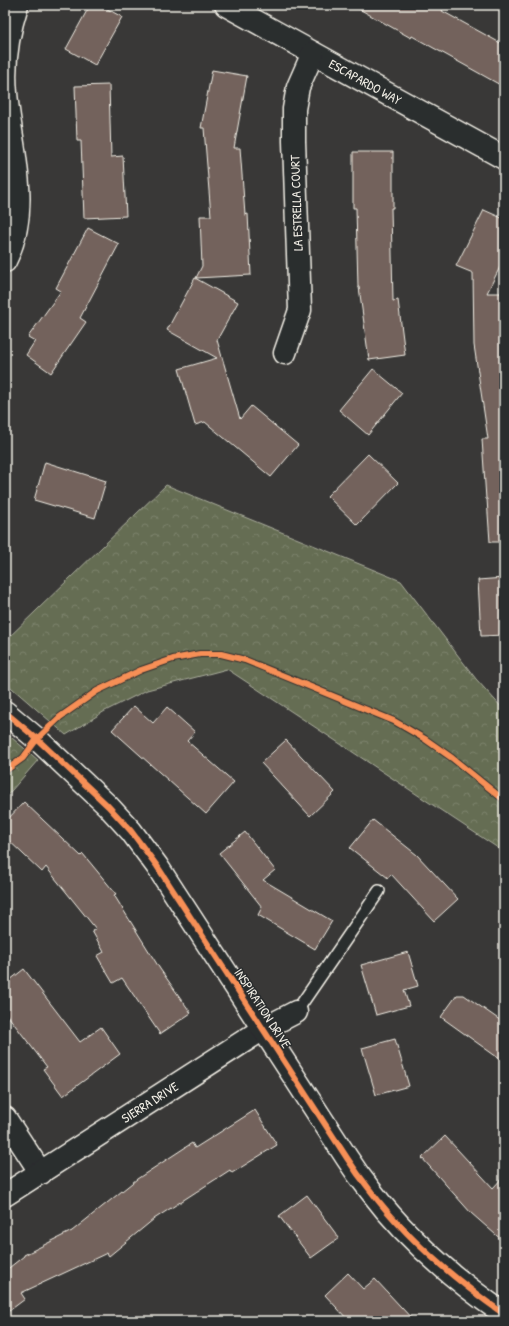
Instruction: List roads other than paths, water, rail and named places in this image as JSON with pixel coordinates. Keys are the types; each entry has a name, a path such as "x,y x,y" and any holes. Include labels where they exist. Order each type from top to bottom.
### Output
{"street":[{"path":"5,261 16,231 19,204 6,91 8,38 17,5"},
{"name":"ESCAPARDO WAY","path":"226,5 504,158"},
{"name":"LA ESTRELLA COURT","path":"285,353 300,310 294,109 298,86 313,53"},
{"name":"INSPIRATION DRIVE","path":"5,712 37,739 108,806 131,831 157,866 370,1191 425,1251 504,1314"},
{"name":"SIERRA DRIVE","path":"5,1195 263,1029 296,1012"},
{"path":"5,1118 41,1173"}],"lane":[{"path":"296,1012 379,891"}]}
